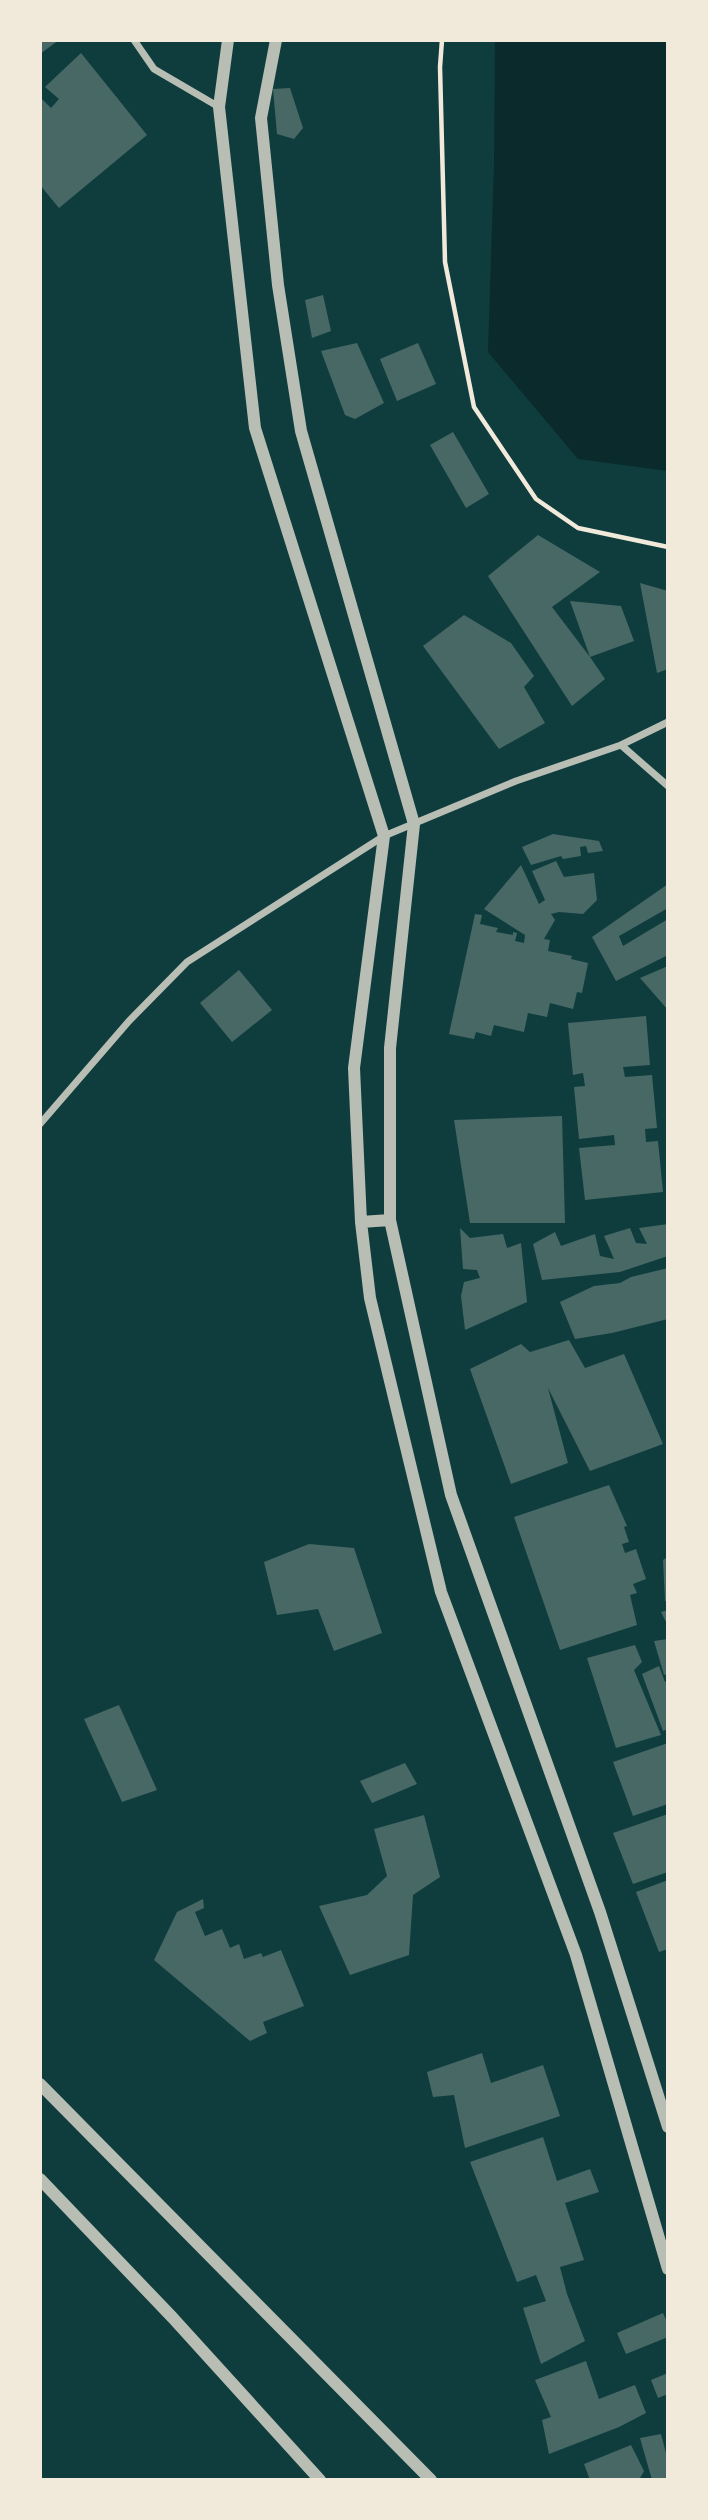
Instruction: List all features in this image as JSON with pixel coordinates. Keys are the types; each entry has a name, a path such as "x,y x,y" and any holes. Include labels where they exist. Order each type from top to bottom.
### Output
{"street":[{"path":"134,40 154,69 219,107"},
{"path":"228,40 219,107 255,428 384,836 354,1068 361,1222 370,1298 441,1592 576,1955 668,2269"},
{"path":"276,40 261,118 278,285 301,431 414,824 390,1048 390,1220 451,1495 600,1912 668,2127"},
{"path":"40,1124 129,1021 187,962 384,836 516,781 621,745 668,722"},
{"path":"621,745 668,786"},
{"path":"361,1222 390,1220"},
{"path":"40,2084 431,2480"},
{"path":"40,2179 172,2317 320,2480"}],"path":[{"path":"442,40 440,67 445,262 474,407 536,499 578,528 668,547"}],"water":[{"path":"495,40 668,40 668,471 578,459 488,352"}],"building":[{"path":"40,40 59,40 40,54"},
{"path":"81,53 147,135 59,208 40,185 40,97 51,108 59,99 45,87"},
{"path":"290,88 303,128 294,139 277,134 273,89"},
{"path":"323,295 331,331 312,338 305,300"},
{"path":"357,343 384,403 355,419 345,415 321,351"},
{"path":"418,343 436,384 397,401 380,359"},
{"path":"453,432 489,494 466,508 430,445"},
{"path":"538,535 600,572 552,607 605,679 572,706 488,576"},
{"path":"640,583 668,591 668,669 657,673"},
{"path":"570,601 621,606 634,641 590,657"},
{"path":"464,615 511,643 534,676 524,687 545,723 499,749 423,646"},
{"path":"553,834 599,841 603,851 588,853 586,846 580,847 581,856 563,859 561,856 531,865 522,847"},
{"path":"556,861 564,877 594,873 597,900 583,914 551,914 555,920 544,939 550,940 548,951 572,956 571,959 588,963 582,993 577,992 573,1009 550,1003 547,1017 528,1013 524,1032 494,1025 491,1036 476,1032 474,1039 449,1034 475,914 482,915 480,924 498,928 496,932 513,935 513,932 517,933 515,941 524,943 525,935 484,909 521,865 539,904 545,900 532,871"},
{"path":"668,884 668,908 619,936 623,946 668,919 668,955 616,981 592,937"},
{"path":"668,966 668,1010 640,978"},
{"path":"239,970 272,1010 232,1042 200,1003"},
{"path":"646,1016 650,1065 623,1067 625,1077 652,1075 657,1128 645,1129 646,1142 658,1141 663,1192 585,1200 579,1148 615,1145 614,1135 579,1139 574,1087 585,1086 583,1073 573,1075 568,1023"},
{"path":"562,1116 565,1223 470,1223 454,1120"},
{"path":"668,1224 668,1256 620,1272 542,1280 533,1244 555,1232 561,1246 595,1234 600,1256 614,1259 604,1236 630,1228 636,1243 647,1244 639,1228"},
{"path":"460,1228 470,1238 503,1234 507,1248 521,1243 527,1302 465,1330 461,1296 464,1282 480,1278 477,1270 463,1269"},
{"path":"668,1268 668,1319 575,1339 560,1302 594,1286 620,1283 631,1277"},
{"path":"569,1340 585,1368 624,1354 663,1444 590,1471 548,1388 568,1463 511,1484 470,1369 521,1344 530,1352"},
{"path":"609,1485 627,1526 624,1527 629,1542 622,1544 625,1553 636,1549 646,1579 633,1584 637,1593 630,1595 637,1625 560,1650 514,1517"},
{"path":"309,1544 354,1548 382,1633 334,1651 318,1609 277,1615 264,1562"},
{"path":"668,1557 668,1601 665,1601 663,1560"},
{"path":"668,1610 668,1626 661,1612"},
{"path":"668,1639 668,1674 664,1675 654,1641"},
{"path":"635,1645 642,1662 634,1670 661,1735 616,1748 587,1658"},
{"path":"659,1666 665,1682 668,1680 668,1729 663,1731 642,1674"},
{"path":"119,1705 157,1790 122,1802 84,1719"},
{"path":"668,1743 668,1804 633,1816 613,1762"},
{"path":"405,1763 417,1784 372,1803 360,1781"},
{"path":"668,1814 668,1872 633,1884 613,1833"},
{"path":"424,1815 440,1877 413,1895 409,1955 350,1975 319,1906 367,1895 387,1876 374,1829"},
{"path":"668,1880 668,1949 659,1952 636,1892"},
{"path":"203,1899 204,1908 195,1912 205,1936 222,1929 230,1948 239,1944 244,1959 261,1953 263,1957 281,1950 304,2006 263,2022 267,2033 250,2041 154,1960 177,1912"},
{"path":"482,2053 491,2083 543,2065 560,2116 465,2148 454,2095 433,2097 427,2072"},
{"path":"543,2137 557,2181 590,2169 599,2192 565,2203 584,2260 560,2267 585,2341 541,2364 523,2308 546,2301 536,2275 517,2282 470,2162"},
{"path":"663,2313 668,2324 668,2337 626,2354 617,2333"},
{"path":"586,2361 599,2399 635,2385 646,2413 619,2427 549,2454 542,2420 551,2417 535,2380"},
{"path":"668,2373 668,2394 658,2398 651,2380"},
{"path":"661,2434 668,2461 668,2480 652,2480 640,2438"},
{"path":"631,2445 644,2471 639,2480 590,2480 584,2464"}]}
